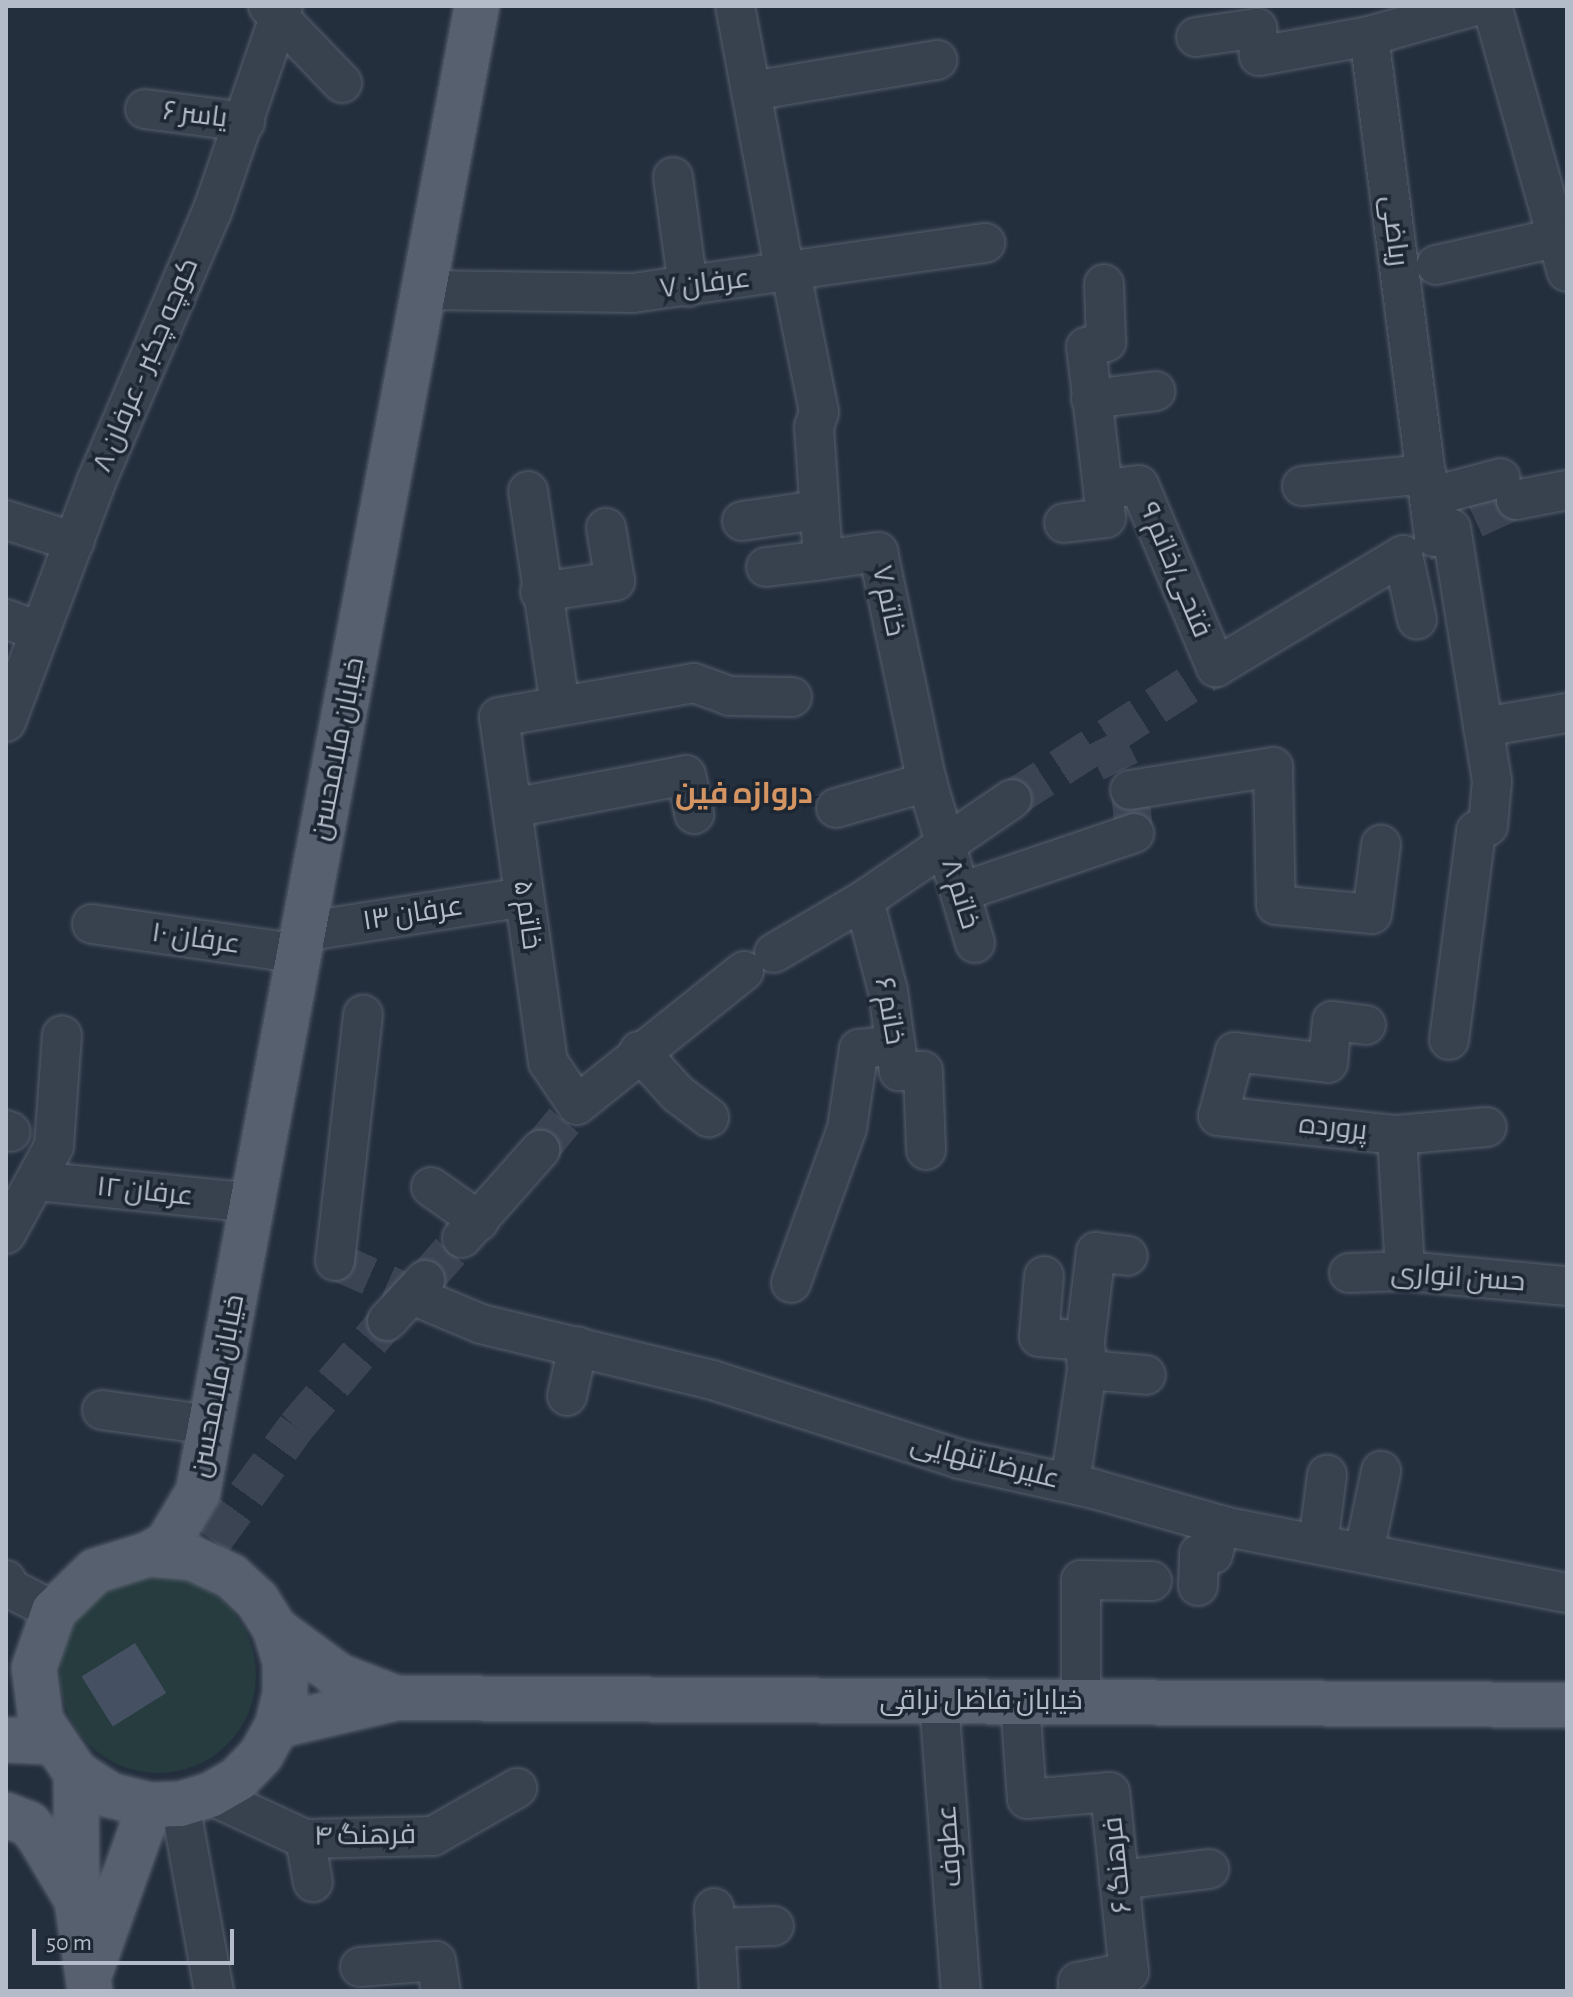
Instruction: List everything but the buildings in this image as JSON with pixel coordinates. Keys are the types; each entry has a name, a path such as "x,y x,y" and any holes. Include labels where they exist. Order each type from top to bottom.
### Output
{"main road":[{"name":"خیابان ملامحسن","path":"198,1492 477,6"},
{"path":"90,1984 77,1902 63,1757 20,1669 54,1611 95,1571 149,1554 167,1544 198,1492"},
{"path":"198,1492 231,1576"},
{"path":"6,1740 63,1757 110,1795 180,1801 254,1763 277,1726 285,1694 285,1661 275,1629 257,1600 231,1576 192,1558 149,1554"},
{"path":"275,1629 339,1676 396,1698"},
{"path":"277,1726 396,1698"},
{"name":"خیابان فاضل نراقی","path":"396,1698 1567,1705"},
{"path":"90,1984 180,1801"},
{"path":"6,1815 29,1824 38,1835 77,1902"}],"street":[{"name":"خاتم ۷","path":"735,6 819,412 814,427 823,560 878,552 927,782 945,846"},
{"path":"1196,37 1257,28 1259,56 1369,36 1476,6"},
{"path":"1436,265 1561,255 1539,159 1492,6"},
{"path":"276,10 342,83"},
{"name":"کوچه چکبر - عرفان ۸","path":"6,722 23,626 75,542 245,122 276,10"},
{"name":"ریاضی","path":"1369,36 1428,486 1429,540"},
{"path":"751,91 937,60"},
{"name":"یاسر ۶","path":"145,109 245,122"},
{"path":"673,177 688,287"},
{"name":"عرفان ۷","path":"423,290 581,295 688,287 985,243"},
{"path":"1103,489 1086,347 1106,342 1104,284"},
{"path":"1091,399 1156,391"},
{"name":"فتحی/خاتم ۹","path":"1064,523 1106,518 1103,489 1139,485 1216,667 1429,540"},
{"path":"1302,486 1567,490"},
{"path":"528,491 540,592 560,705 694,683 730,696 792,697"},
{"path":"742,521 818,510"},
{"path":"6,520 75,542"},
{"path":"540,592 615,581 606,528"},
{"path":"1417,620 1429,540"},
{"path":"1429,540 1483,727 1492,781 1488,826 1476,831 1449,1040"},
{"path":"766,567 823,560"},
{"name":"خاتم ۵","path":"560,705 499,717 548,1062 577,1105 639,1051"},
{"path":"1483,727 1567,713"},
{"path":"1130,790 1273,767 1276,905 1372,914 1381,845"},
{"path":"512,808 686,775 694,814"},
{"path":"836,808 927,782"},
{"path":"709,1117 678,1094 639,1051 759,962 864,900 1012,799"},
{"path":"961,892 1134,833"},
{"name":"خاتم ۸","path":"945,846 975,943"},
{"name":"عرفان ۱۳","path":"301,943 523,897"},
{"name":"خاتم ۶","path":"864,900 899,1071 923,1071 926,1150"},
{"name":"عرفان ۱۰","path":"92,924 301,943"},
{"path":"335,1261 363,1015"},
{"name":"پرورده","path":"1366,1025 1332,1021 1328,1063 1235,1052 1218,1116 1397,1135 1487,1127"},
{"path":"6,1234 54,1146 62,1035"},
{"path":"791,1283 847,1128 859,1049 896,1045"},
{"path":"1397,1135 1405,1271"},
{"path":"431,1187 471,1229 540,1150"},
{"name":"عرفان ۱۲","path":"37,1181 252,1203"},
{"path":"1070,1483 1096,1252 1128,1256"},
{"name":"حسن انواری","path":"1349,1273 1405,1271 1567,1286"},
{"path":"1044,1276 1039,1337 1146,1375"},
{"name":"علیرضا تنهایی","path":"408,1299 481,1324 712,1380 959,1459 1070,1483 1220,1525 1567,1593"},
{"path":"567,1396 578,1346"},
{"path":"102,1410 210,1425"},
{"path":"1364,1552 1381,1471"},
{"path":"1318,1544 1327,1475"},
{"path":"1198,1586 1199,1554 1213,1554 1220,1525"},
{"path":"6,1580 7,1587 54,1611"},
{"path":"1081,1702 1081,1580 1152,1581"},
{"name":"عطوف","path":"939,1701 961,1991"},
{"name":"فرهنگ ۶","path":"1020,1702 1027,1799 1110,1792 1129,1972 1078,1986"},
{"name":"فرهنگ ۴","path":"180,1801 305,1839 433,1836 517,1788"},
{"path":"180,1801 214,1991"},
{"path":"305,1839 313,1882"},
{"path":"1119,1880 1209,1869"},
{"path":"719,1991 714,1918 774,1926"},
{"path":"360,1967 438,1976"}],"green space":[{"path":"158,1577 195,1585 227,1606 248,1638 256,1675 248,1712 227,1744 195,1765 158,1773 121,1765 89,1744 68,1712 60,1675 68,1638 89,1606 121,1585"}],"tunnel":[{"path":"1423,543 1516,500"},
{"path":"1012,799 1216,667"},
{"path":"1104,737 1130,790 1134,833"},
{"path":"540,1150 577,1105"},
{"path":"425,1280 462,1238"},
{"path":"335,1261 412,1295"},
{"path":"213,1541 296,1427 387,1321"}],"district":[{"name":"دروازه فین","path":"744,794"}]}
